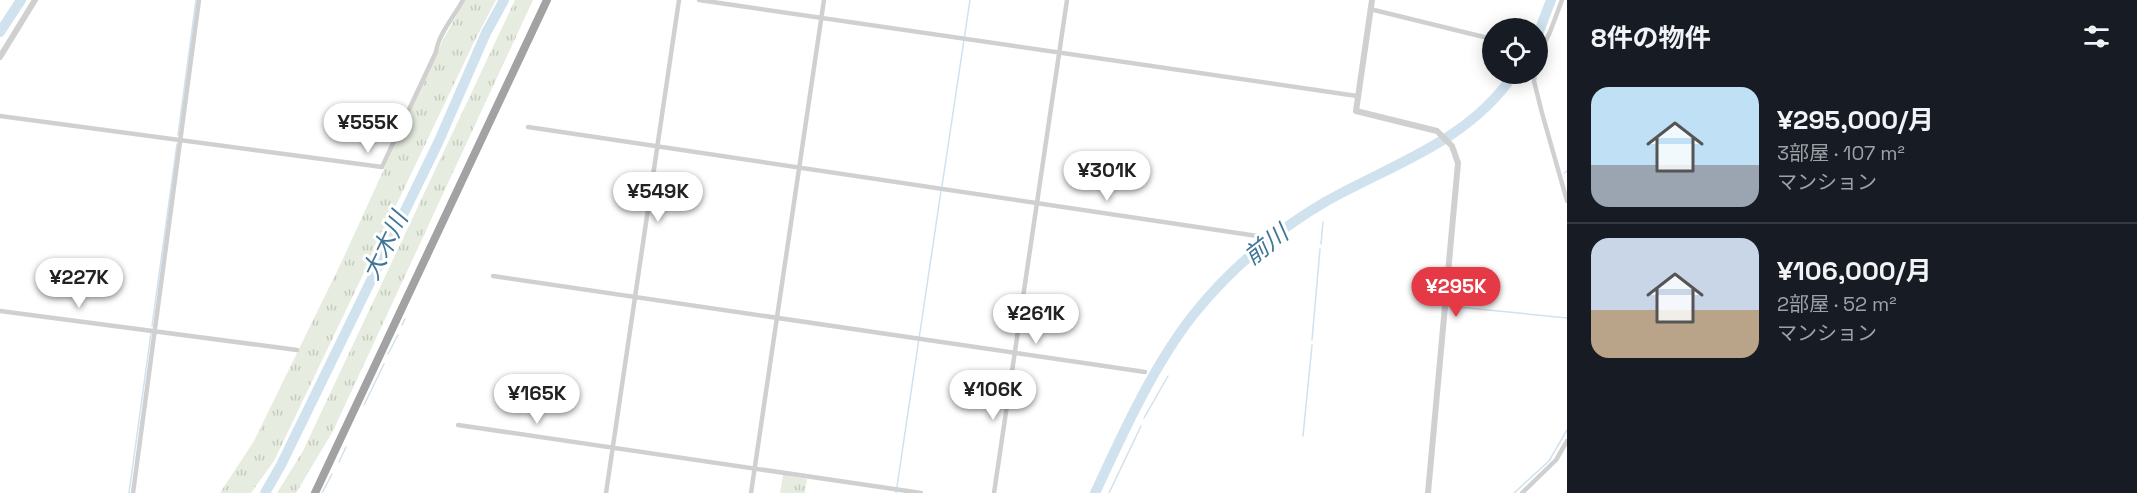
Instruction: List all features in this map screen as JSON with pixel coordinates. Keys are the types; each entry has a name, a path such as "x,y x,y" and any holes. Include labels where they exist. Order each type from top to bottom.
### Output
{"highway":[{"path":"315,493 547,0"}],"street":[{"path":"0,57 36,0"},
{"path":"133,493 199,0"},
{"path":"0,116 382,167 448,22 463,0"},
{"path":"606,493 679,0"},
{"path":"699,0 1357,96"},
{"path":"751,493 824,0"},
{"path":"994,493 1067,0"},
{"path":"1372,0 1356,111 1437,131 1452,146 1457,158 1458,170 1428,493"},
{"path":"1548,36 1562,0"},
{"path":"1370,9 1482,37"},
{"path":"1535,84 1567,201"},
{"path":"528,127 1264,237"},
{"path":"493,276 1145,372"},
{"path":"0,311 297,350"},
{"path":"458,425 921,493"},
{"path":"1522,493 1556,460 1567,441"}],"green space":[{"path":"465,0 496,0 274,461 251,493 220,493 254,441 342,261 443,40"},
{"path":"515,0 533,0 333,431 296,493 277,493 303,451"},
{"path":"783,475 807,479 805,493 780,493"}],"waterway":[{"path":"0,32 21,0"},
{"path":"178,135 196,0"},
{"name":"大木川","path":"265,493 281,465 438,143 486,33 504,0"},
{"path":"942,186 970,0"},
{"name":"前川","path":"1544,18 1551,0"},
{"name":"前川","path":"1095,493 1140,400 1165,355 1194,314 1222,282 1254,252 1307,213 1452,134 1474,117 1506,84"},
{"path":"152,326 177,144"},
{"path":"896,493 941,191"},
{"path":"1321,244 1323,222"},
{"path":"1312,340 1320,249"},
{"path":"1448,306 1567,318"},
{"path":"402,325 405,319"},
{"path":"129,493 151,333"},
{"path":"388,354 398,335"},
{"path":"1303,436 1312,345"},
{"path":"364,405 384,364"},
{"path":"1144,418 1168,376"},
{"path":"1109,493 1141,426"},
{"path":"1514,493 1549,461 1567,430"},
{"path":"339,462 346,447"},
{"path":"322,493 332,474"}]}
